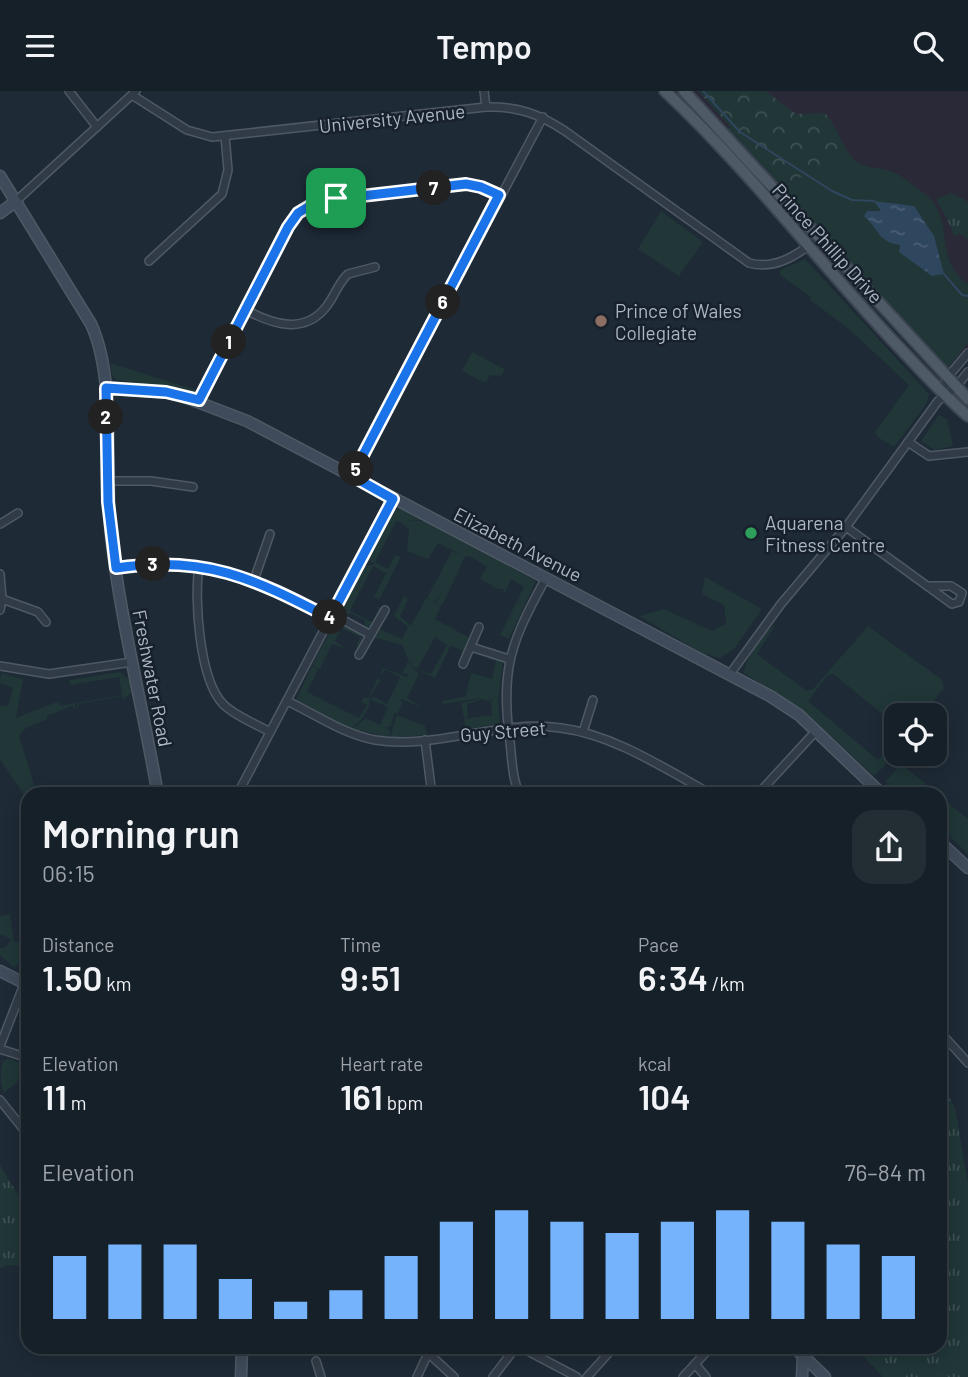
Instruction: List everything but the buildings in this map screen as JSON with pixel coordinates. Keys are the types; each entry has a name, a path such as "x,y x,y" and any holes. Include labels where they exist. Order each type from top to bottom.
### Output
{"main road":[{"name":"Prince Phillip Drive","path":"665,91 968,399"},
{"name":"Prince Phillip Drive","path":"684,91 943,395 968,416"},
{"name":"Freshwater Road","path":"0,176 91,324 100,347 106,388 107,481 116,568 156,787"},
{"path":"0,213 15,202"},
{"name":"Elizabeth Avenue","path":"106,388 166,392 199,400 247,421 785,705 816,731 868,787"},
{"path":"947,848 968,868"},
{"path":"0,971 21,982"},
{"path":"242,1354 242,1376"},
{"path":"802,1354 802,1377"},
{"path":"804,1354 825,1377"}],"street":[{"path":"69,91 97,127"},
{"path":"484,91 486,107"},
{"path":"15,202 134,93"},
{"name":"University Avenue","path":"134,93 193,133 225,136 486,107 518,108 543,117 749,263 763,266 778,264 814,242"},
{"path":"352,476 499,195 543,117"},
{"path":"149,261 222,194 228,170 225,136"},
{"path":"199,400 293,219 311,203 466,184 499,195"},
{"path":"246,310 278,324 304,323 327,306 348,274 375,267"},
{"path":"943,395 946,379 968,353"},
{"path":"730,674 781,604 846,527 943,395 955,388 968,372"},
{"path":"908,442 929,456 968,452"},
{"path":"107,481 151,481 193,487"},
{"path":"241,787 393,499"},
{"path":"0,524 18,513"},
{"path":"846,527 931,586"},
{"path":"254,580 270,534"},
{"path":"116,568 150,564 199,566 254,580 369,634"},
{"path":"199,566 197,608 214,691 229,709 270,732"},
{"path":"0,574 0,610"},
{"path":"519,787 508,728 505,692 509,659 517,632 546,578"},
{"path":"2,599 38,612 46,622"},
{"path":"359,655 385,610"},
{"path":"463,664 479,627"},
{"path":"471,647 509,659"},
{"path":"0,666 49,674 132,662"},
{"path":"583,732 593,700"},
{"name":"Guy Street","path":"287,701 366,738 425,740 508,728 554,727 583,732 619,745 698,787"},
{"path":"764,787 816,731"},
{"path":"425,740 431,787"},
{"path":"21,996 0,1047 21,1055"},
{"path":"947,1040 968,1063"},
{"path":"0,1100 21,1126"},
{"path":"416,1377 427,1354"},
{"path":"433,1354 454,1377"},
{"path":"493,1377 512,1354"},
{"path":"532,1354 577,1377"},
{"path":"586,1377 607,1354"},
{"path":"683,1377 702,1355"},
{"path":"316,1361 321,1377"},
{"path":"695,1364 706,1377"}],"shaded area":[{"path":"684,91 968,91 968,353 946,379"}],"green space":[{"path":"698,91 766,91 796,114 825,113 851,156 782,185"},
{"path":"724,128 733,128 782,185 851,156 862,164 899,175 930,198 942,220 951,264 968,284 968,343 949,367 943,366"},
{"path":"952,193 968,202 968,240 959,233 954,237 936,199"},
{"path":"661,211 703,242 679,276 638,249"},
{"path":"805,259 929,394 926,404 894,447 877,437 875,432 909,385 849,329 780,275 780,270"},
{"path":"472,352 505,369 501,376 490,375 487,381 483,382 462,371"},
{"path":"110,363 196,390 196,393 117,380 112,375"},
{"path":"939,415 947,419 953,446 935,450 921,441"},
{"path":"401,509 423,520 396,522 375,562 388,569 395,555 401,557 379,600 374,597 386,573 373,566 350,611 372,622 379,609 375,606 381,608 371,626 365,627 364,620 350,613 342,616 340,613 365,566 375,564 368,560 394,510"},
{"path":"399,521 426,521 536,581 509,639 500,635 524,587 511,579 505,593 503,589 480,579 487,567 470,556 465,557 442,606 438,605 441,607 435,619 470,638 459,663 462,651 451,645 435,678 418,670 431,674 447,645 436,638 437,634 417,669 411,666 412,660 410,664 402,645 372,637 378,628 402,639 408,627 394,616 404,596 408,600 400,616 411,626 426,598 436,603 441,593 435,602 427,598 452,551 462,555 438,543 428,559 407,551 409,529"},
{"path":"705,577 762,609 734,649 720,658 702,653 639,616 664,609 712,631 726,624 724,605 702,594"},
{"path":"335,622 360,634 362,639 354,652 360,637 341,628 335,641 346,649 332,644 320,669 312,665"},
{"path":"776,624 757,654 807,691 813,689 868,626 941,679 944,688 932,703 884,703 884,715 833,674 828,675 808,701 878,760 882,755 884,757 884,766 874,776 804,711 744,673 747,661 766,633"},
{"path":"488,657 503,661 498,700 500,723 465,730 464,719 492,715 491,700 495,700 490,699 490,706 489,701 483,699 467,704 468,718 464,718 461,703 481,698 443,704 442,701 466,696 471,673 492,679 496,661"},
{"path":"408,662 419,674 407,698 423,708 400,699 403,703 397,715 425,726 427,735 390,738 397,714 395,712 391,726 386,728 390,730 389,737 352,729 366,718 380,725 388,707 371,700 373,696 387,704 400,677 386,670 379,675 383,668 407,677 408,674 402,674"},
{"path":"312,666 318,669 307,692 359,718 367,705 361,702 364,697 368,698 378,677 380,681 370,696 369,706 362,719 351,729 296,700"},
{"path":"120,672 130,680 131,693 123,700 122,696 79,704 78,710 77,703 122,695 119,677 70,685 69,680"},
{"path":"1,673 23,679 16,718 59,701 60,706 75,703 76,710 72,706 47,716 47,719 26,728 19,736 35,787 21,787 21,790 0,759 0,705 8,706 13,688 0,683"},
{"path":"899,766 902,766 929,787 887,787 886,781"},
{"path":"947,802 968,819 968,854 947,834"},
{"path":"10,914 14,942 21,941 21,959 14,968 0,955 0,948 6,947 11,939 0,934 0,916"},
{"path":"9,1059 21,1063 17,1082 4,1093 1,1081 3,1061"},
{"path":"947,1094 955,1107 968,1184 968,1377 883,1377 862,1354 947,1354"},
{"path":"0,1165 21,1200 21,1266 8,1265 0,1268"}],"water":[{"path":"874,201 914,206 934,236 944,274 932,276 899,252 900,245 883,238 864,216 867,211 881,211"}],"waterway":[{"path":"703,91 740,132 832,191 852,200 874,201"},
{"path":"944,274 962,295 968,296"}],"place":[{"name":"Prince of Wales Collegiate","path":"601,321"},
{"name":"Aquarena Fitness Centre","path":"751,533"}],"route":[{"path":"466,184 499,195 352,476 393,499 330,618 266,585 223,570 179,564 116,568 108,502 106,388 174,393 199,400 293,219 311,203 336,198 466,184"}]}
